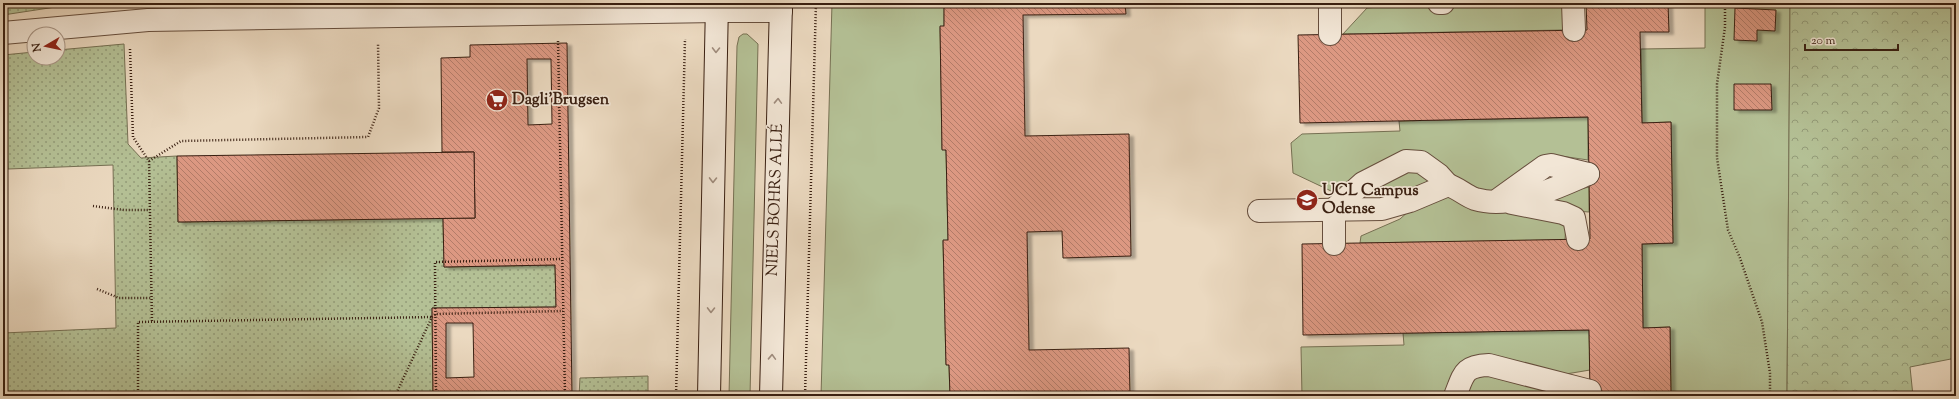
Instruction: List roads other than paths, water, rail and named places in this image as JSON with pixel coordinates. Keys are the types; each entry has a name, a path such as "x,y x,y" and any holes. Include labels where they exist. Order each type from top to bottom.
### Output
{"street":[{"path":"1330,3 1330,34"},
{"path":"1573,3 1574,30"},
{"path":"3,32 130,22 685,12 717,7 781,7"},
{"path":"709,396 717,7"},
{"name":"NIELS BOHRS ALLÉ","path":"770,396 781,7"},
{"path":"1334,244 1334,209 1363,183 1406,161 1421,162 1439,175 1448,185 1474,198 1563,213 1574,218 1578,239"},
{"path":"1258,211 1382,209 1410,201 1448,185"},
{"path":"1455,396 1465,372 1477,366 1489,365 1590,391"}],"place":[{"name":"Dagli'Brugsen","path":"497,100"},
{"name":"UCL Campus Odense","path":"1307,200"}]}
